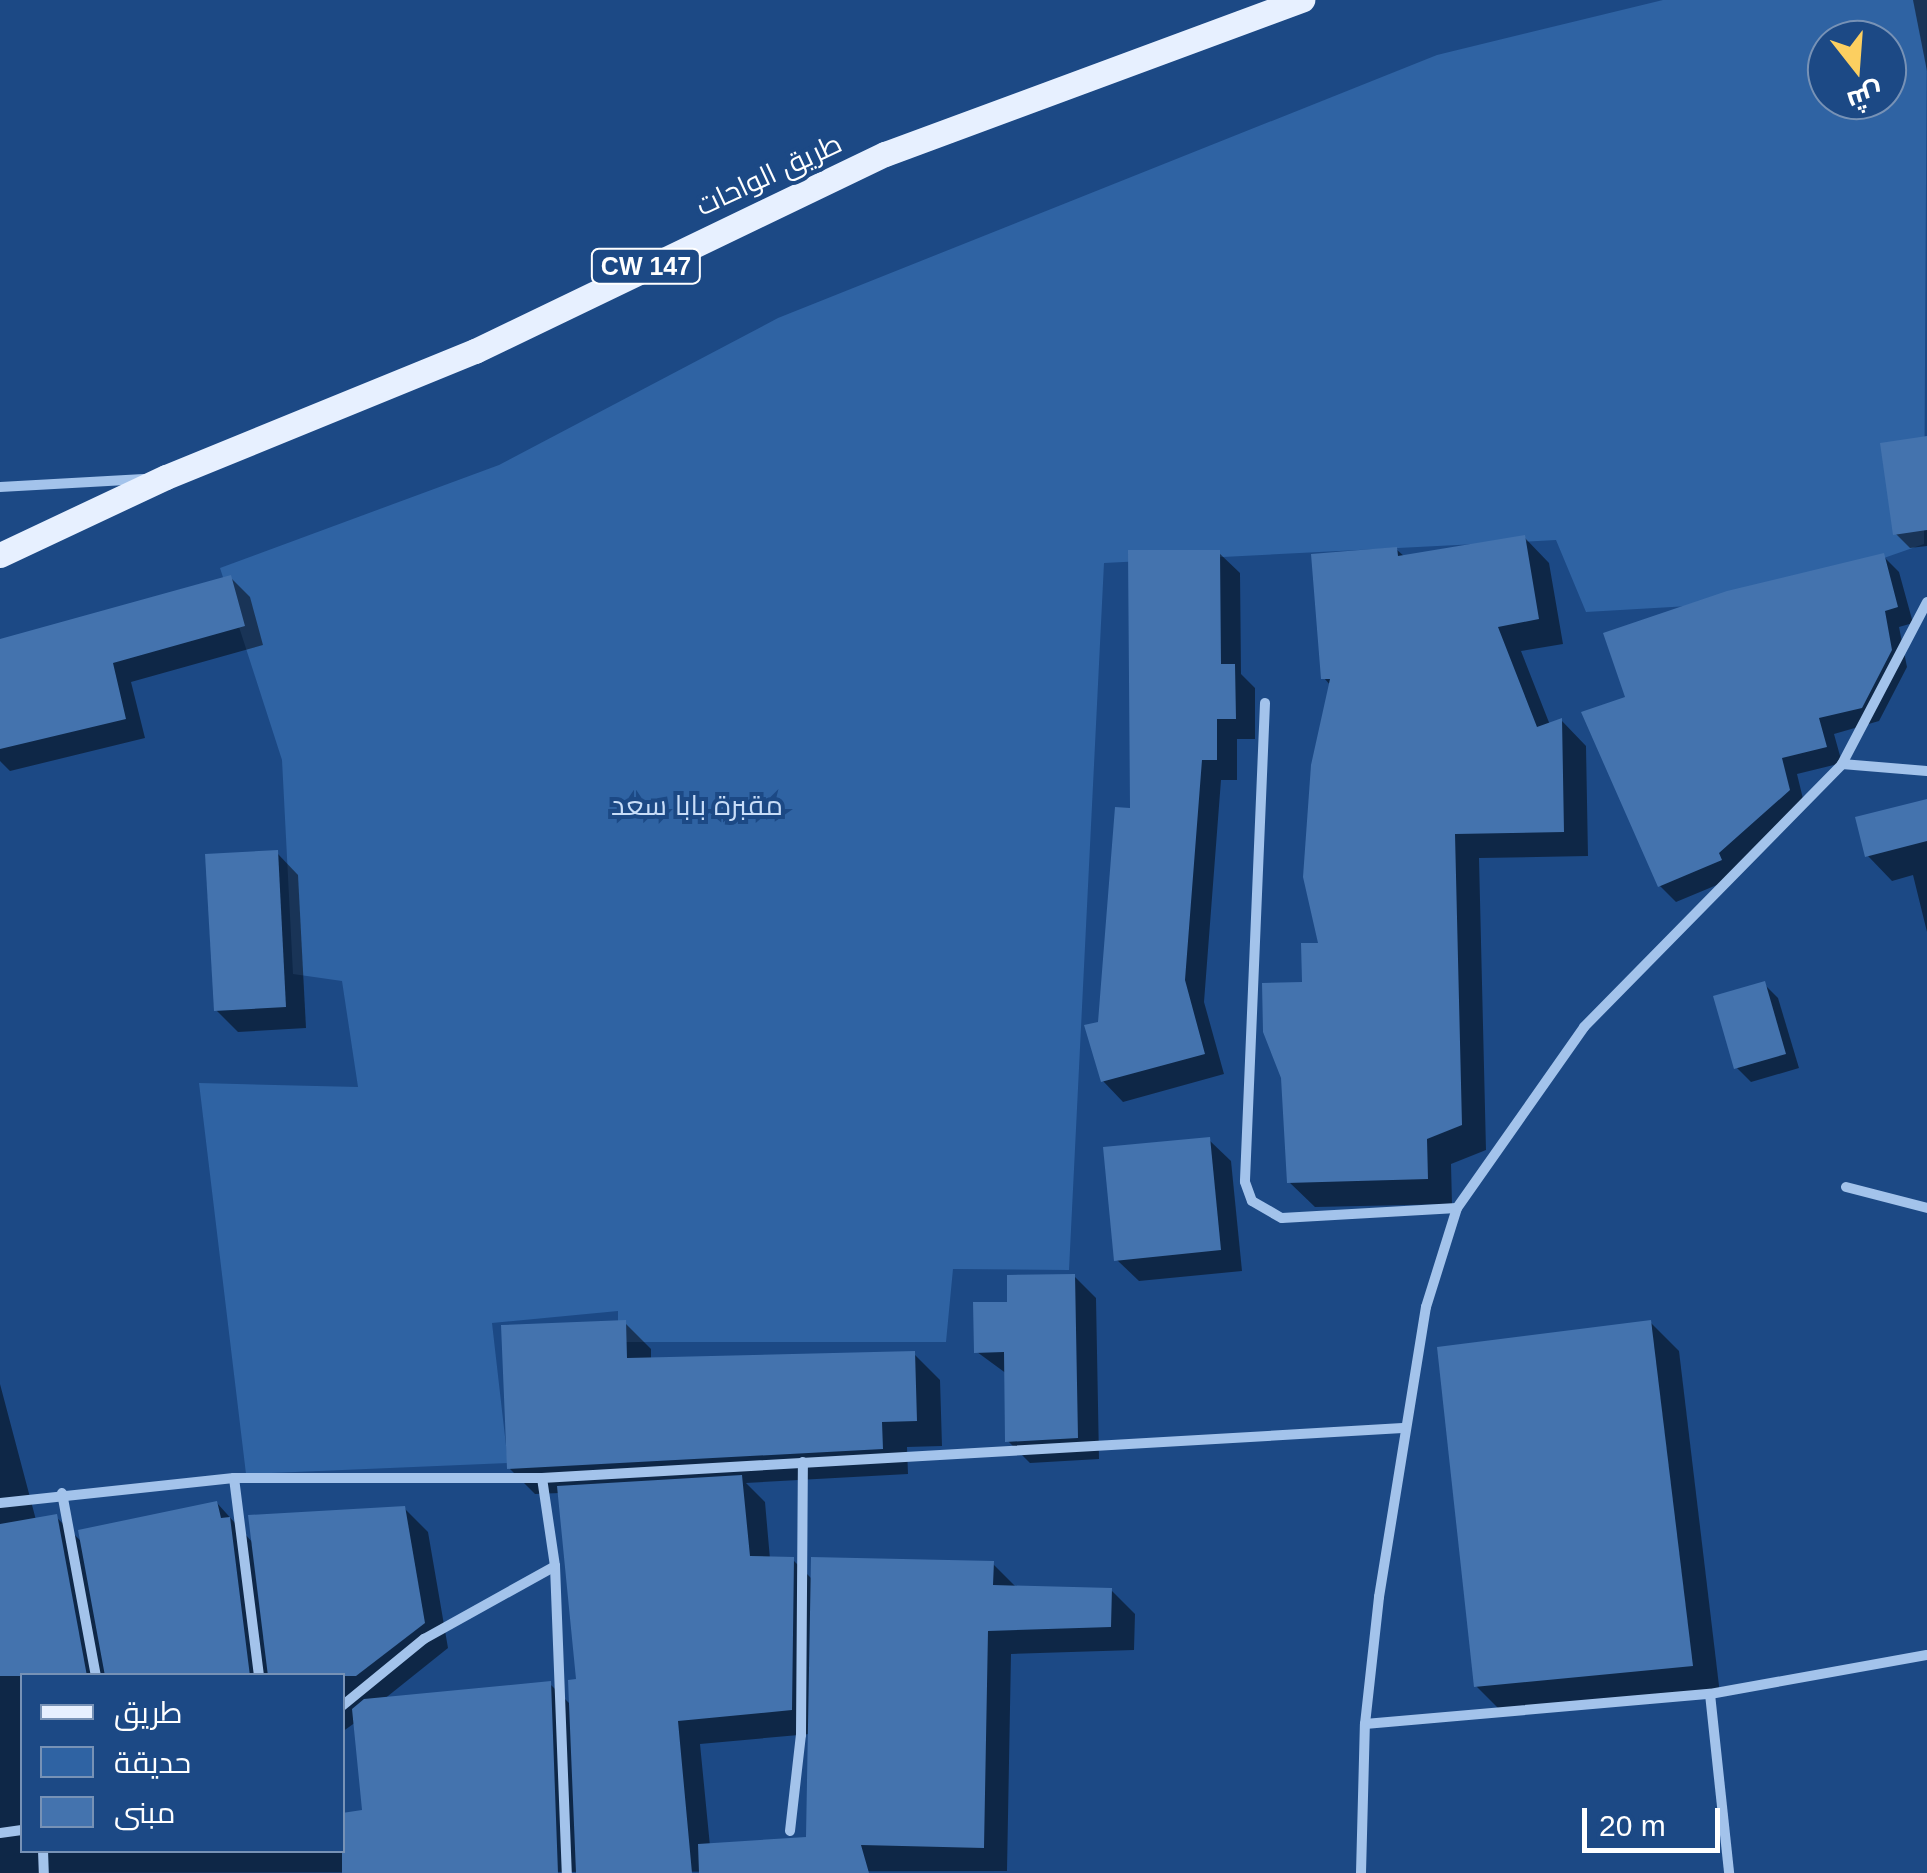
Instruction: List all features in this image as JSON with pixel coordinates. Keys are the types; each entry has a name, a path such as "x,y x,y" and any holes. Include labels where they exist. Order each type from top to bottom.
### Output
{"main road":[{"name":"طريق الواحات","path":"0,555 166,477 475,351 885,154 1302,0"}],"street":[{"path":"0,487 166,477"},
{"path":"1361,1873 1364,1724 1403,1428 1426,1307 1457,1208 1584,1028 1842,764 1927,602"},
{"path":"1265,704 1245,1182 1252,1201 1282,1218 1457,1208"},
{"path":"1842,764 1927,771"},
{"path":"1846,1187 1927,1208"},
{"path":"0,1502 234,1478 542,1478 1403,1428"},
{"path":"790,1830 801,1735 803,1462"},
{"path":"234,1478 260,1673"},
{"path":"542,1478 556,1566 566,1873"},
{"path":"62,1494 95,1673"},
{"path":"345,1704 424,1639 556,1566"},
{"path":"1364,1724 1710,1694 1927,1655"},
{"path":"1710,1694 1729,1873"}],"green space":[{"name":"مقبرة بابا سعد","path":"1663,0 1927,0 1924,544 1758,602 1586,612 1556,540 1104,563 1069,1270 953,1269 946,1342 618,1342 618,1311 492,1323 508,1463 246,1474 199,1083 358,1087 342,981 293,974 282,760 220,568 499,465 778,318 1437,55"}],"building":[{"path":"1927,436 1927,530 1893,535 1880,443"},
{"path":"1525,535 1539,619 1498,627 1537,727 1562,718 1564,832 1455,834 1462,1125 1427,1139 1428,1179 1287,1183 1281,1078 1263,1032 1262,983 1302,982 1301,943 1318,943 1303,877 1311,765 1330,679 1321,679 1311,554 1397,547 1398,556"},
{"path":"1128,550 1220,550 1221,664 1235,664 1236,719 1217,719 1217,760 1202,760 1185,980 1205,1054 1101,1082 1084,1025 1098,1022 1115,807 1130,808"},
{"path":"1884,553 1898,607 1885,611 1892,650 1862,708 1819,718 1827,747 1782,758 1790,790 1719,853 1722,860 1658,887 1581,712 1625,697 1603,633 1727,591"},
{"path":"231,575 245,626 113,663 126,719 0,749 0,639"},
{"path":"1927,799 1927,841 1865,857 1855,817"},
{"path":"278,850 286,1007 214,1011 205,854"},
{"path":"1765,981 1786,1054 1734,1069 1713,996"},
{"path":"1210,1137 1221,1250 1114,1261 1103,1147"},
{"path":"1075,1274 1078,1438 1005,1442 1004,1352 974,1353 973,1302 1007,1302 1007,1275"},
{"path":"626,1320 627,1358 915,1351 917,1421 882,1422 883,1449 507,1469 501,1325"},
{"path":"1651,1320 1693,1666 1474,1687 1437,1347"},
{"path":"742,1475 750,1556 794,1557 792,1710 678,1721 692,1873 576,1873 568,1680 576,1679 557,1486"},
{"path":"217,1501 221,1518 230,1517 250,1673 104,1673 78,1530"},
{"path":"405,1506 425,1623 356,1676 268,1673 248,1515"},
{"path":"57,1514 86,1673 0,1676 0,1524"},
{"path":"811,1557 994,1561 993,1585 1112,1588 1111,1627 988,1631 984,1848 861,1845 869,1873 699,1873 698,1844 806,1837"},
{"path":"551,1681 558,1873 342,1873 345,1813 362,1810 352,1709 364,1699"}]}
